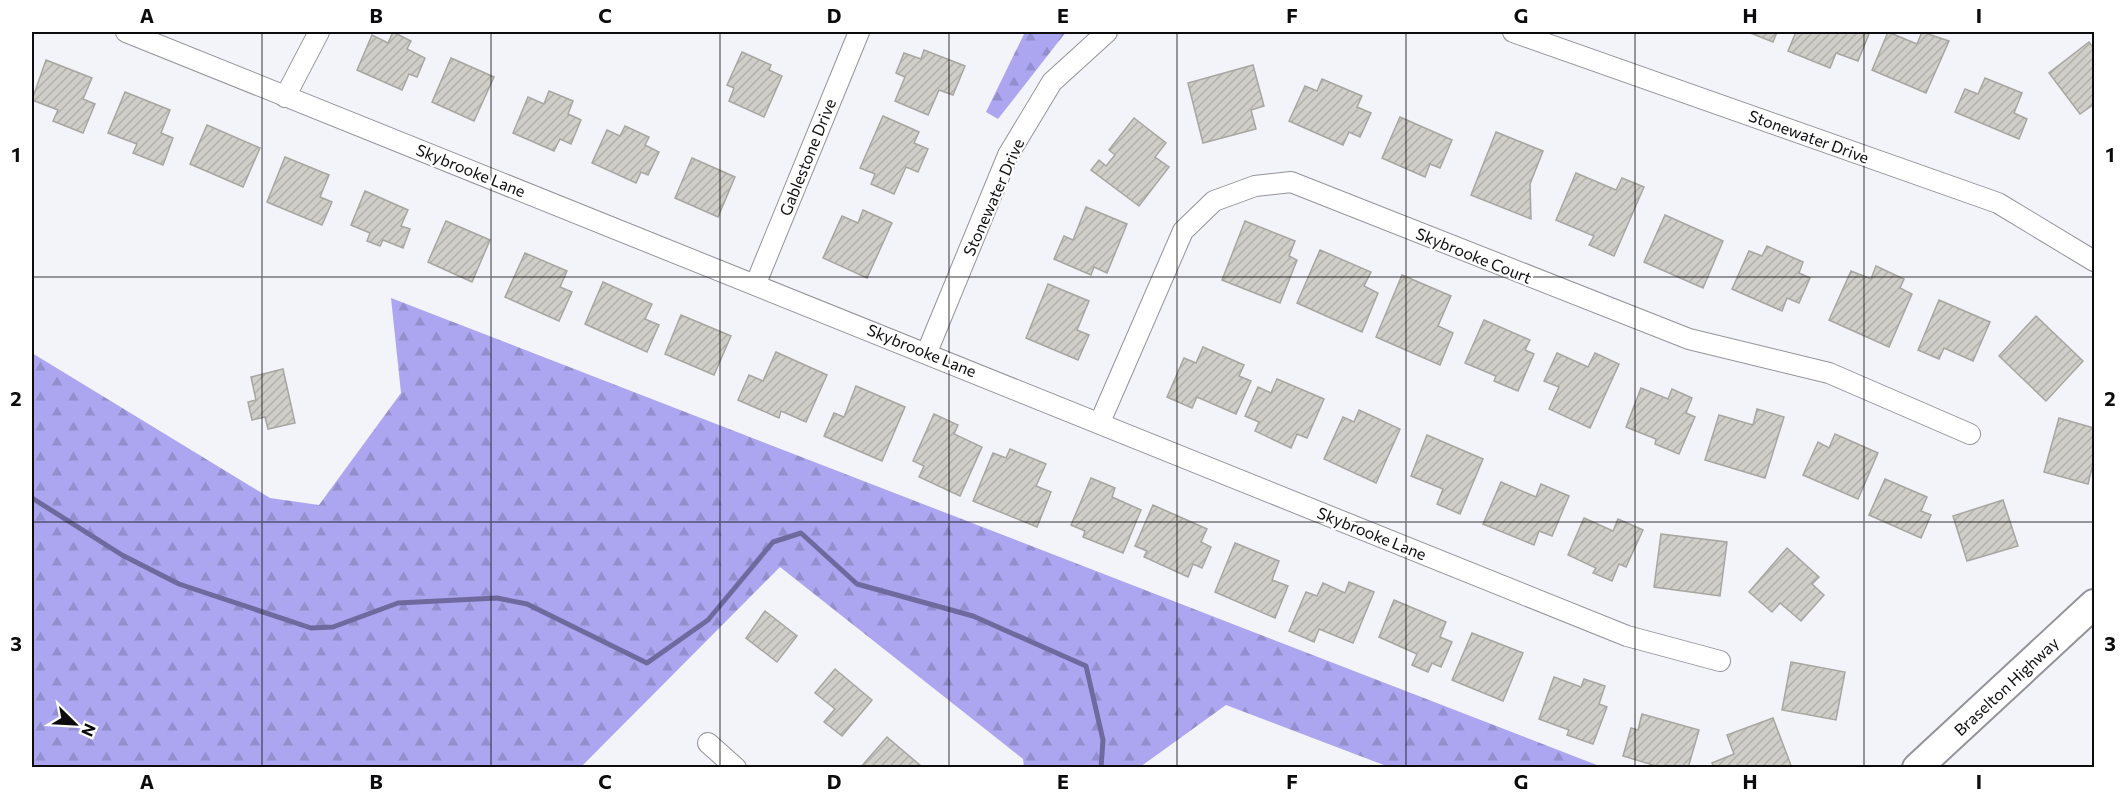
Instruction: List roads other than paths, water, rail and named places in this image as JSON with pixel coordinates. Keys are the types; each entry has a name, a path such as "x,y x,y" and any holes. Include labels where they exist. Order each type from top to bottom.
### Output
{"main road":[{"name":"Braselton Highway","path":"1917,768 2094,604"}],"street":[{"name":"Skybrooke Lane","path":"126,32 756,283 1627,636 1720,661"},
{"path":"285,97 319,32"},
{"name":"Gablestone Drive","path":"756,283 859,32"},
{"name":"Stonewater Drive","path":"927,352 1008,155 1052,82 1107,32"},
{"name":"Stonewater Drive","path":"1513,32 1998,203 2094,261"},
{"name":"Skybrooke Court","path":"1100,422 1183,231 1214,201 1255,186 1291,182 1689,339 1829,373 1970,434"},
{"path":"708,744 736,768"}],"waterway":[{"path":"32,498 122,555 179,584 311,628 333,627 398,603 497,598 527,604 647,663 708,620 773,542 801,533 857,584 973,616 1086,666 1103,740 1101,768"}]}
